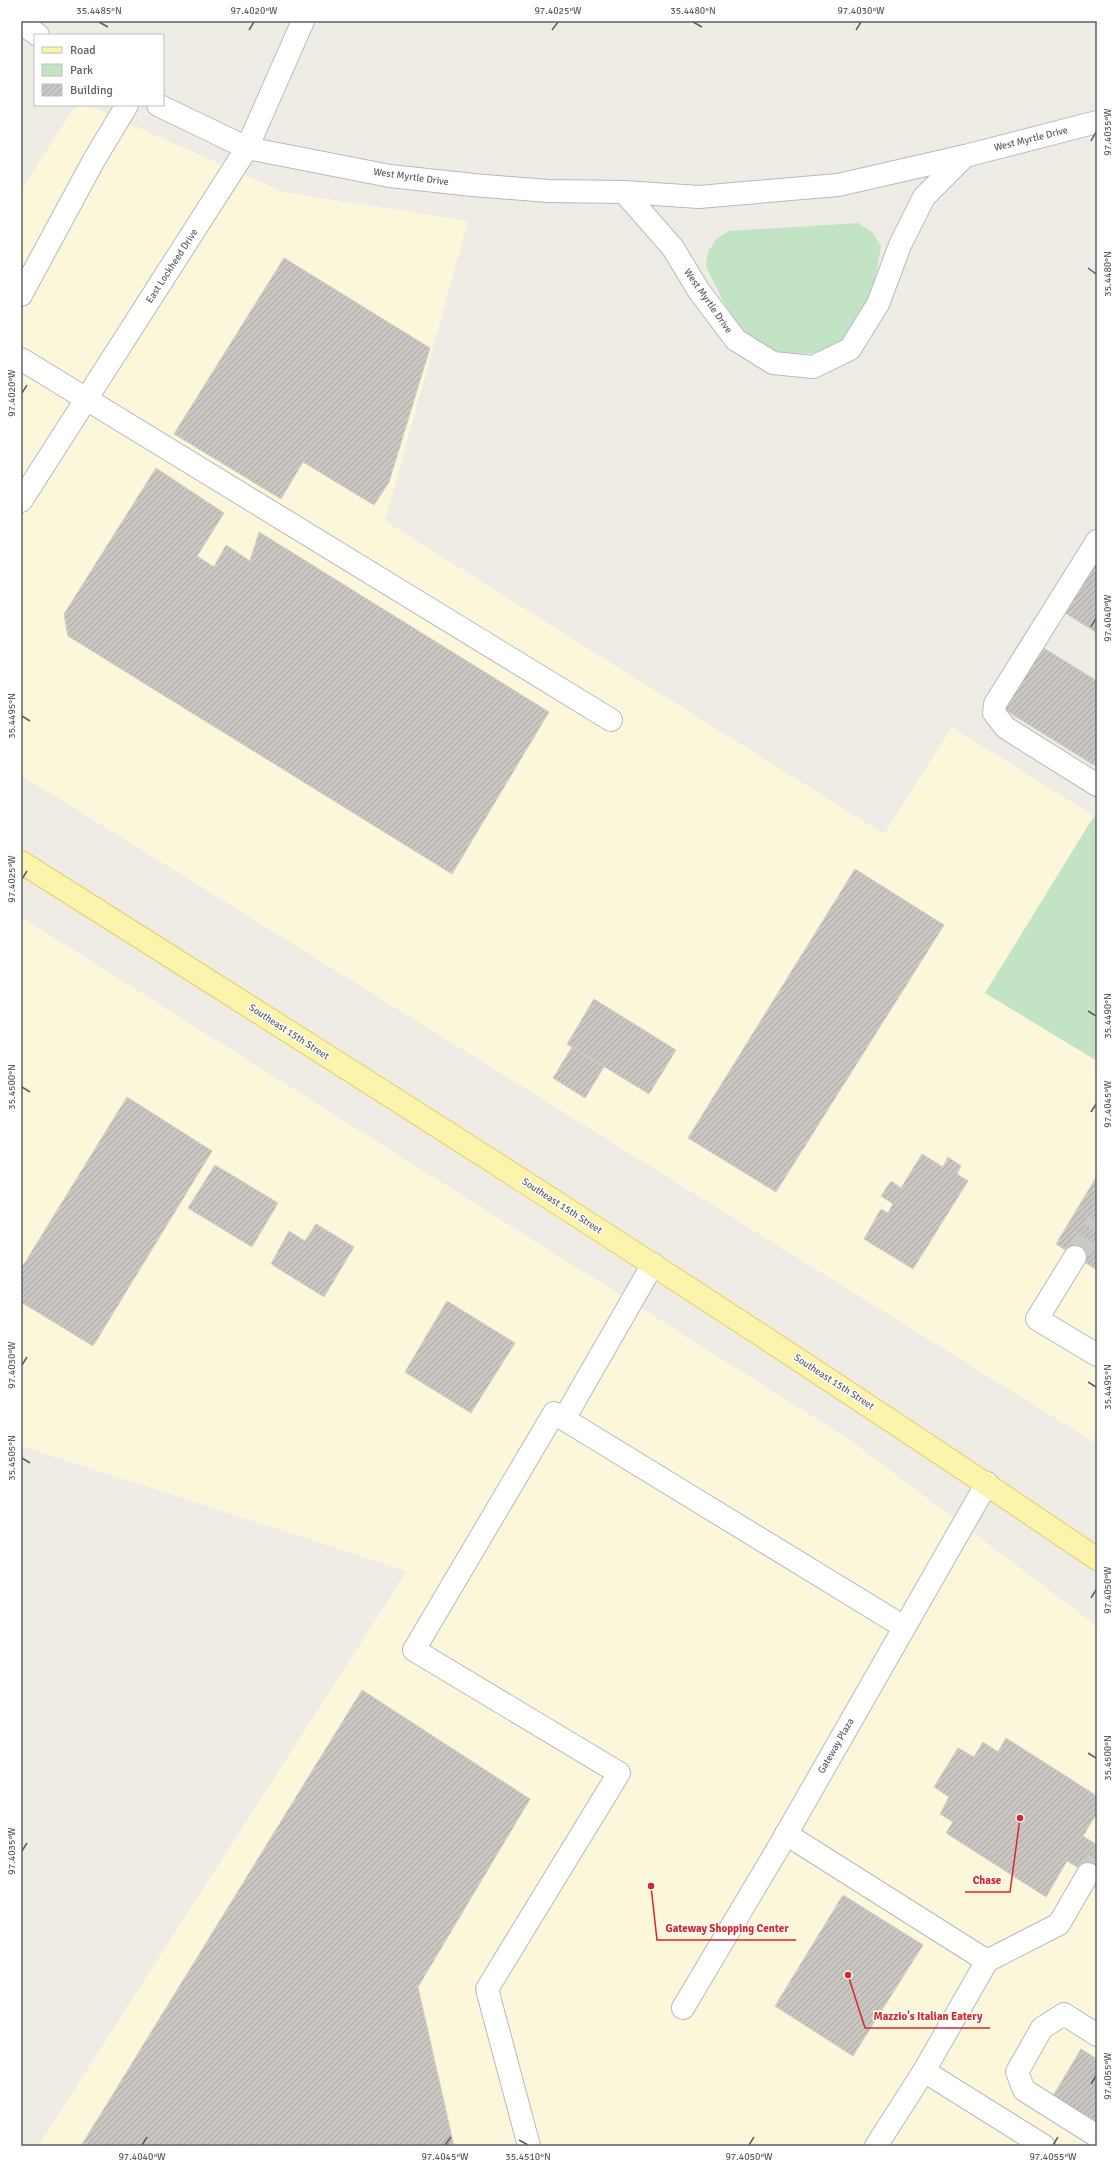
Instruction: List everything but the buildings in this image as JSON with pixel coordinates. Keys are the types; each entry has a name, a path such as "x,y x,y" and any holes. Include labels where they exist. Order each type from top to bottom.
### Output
{"main road":[{"name":"Southeast 15th Street","path":"21,862 653,1264 986,1483 1097,1559"}],"street":[{"name":"East Lockheed Drive","path":"21,501 247,148 303,21"},
{"path":"21,23 37,34"},
{"path":"21,295 94,160 126,106"},
{"name":"West Myrtle Drive","path":"160,106 247,148 390,176 472,186 548,191 624,192 699,197 838,185 965,156 1097,122"},
{"name":"West Myrtle Drive","path":"624,192 673,248 699,291 736,340 773,363 813,367 850,349 878,304 900,244 924,197 965,156"},
{"path":"21,360 611,720"},
{"path":"1097,541 995,704 994,713 1006,728 1097,785"},
{"path":"1075,1257 1037,1319 1097,1355"},
{"path":"564,1419 653,1264"},
{"path":"529,2146 487,1989 620,1773 414,1650 554,1413 904,1627"},
{"name":"Gateway Plaza","path":"683,2008 786,1834 986,1483"},
{"path":"786,1834 987,1961"},
{"path":"876,2146 924,2071 987,1961 1059,1924 1088,1874"},
{"path":"1097,2035 1064,2014 1042,2028 1017,2072 1024,2090 1097,2136"},
{"path":"924,2071 1044,2146"}],"shaded area":[{"path":"75,106 89,106 283,192 468,221 385,521 884,834 952,727 1097,818 1097,1444 21,775 21,190"},
{"path":"21,917 847,1438 1097,1626 1097,2146 38,2146 407,1571 21,1446"}],"green space":[{"path":"858,223 872,232 881,246 871,302 848,339 821,353 785,354 769,350 742,333 727,309 706,267 708,252 717,238 729,231"},
{"path":"1094,816 1097,818 1097,1061 985,993"}],"tunnel":[{"path":"1075,1257 1097,1222"},
{"path":"1088,1874 1097,1860"}],"place":[{"name":"Chase","path":"1020,1818"},
{"name":"Gateway Shopping Center","path":"651,1886"},
{"name":"Mazzio's Italian Eatery","path":"848,1975"}]}
